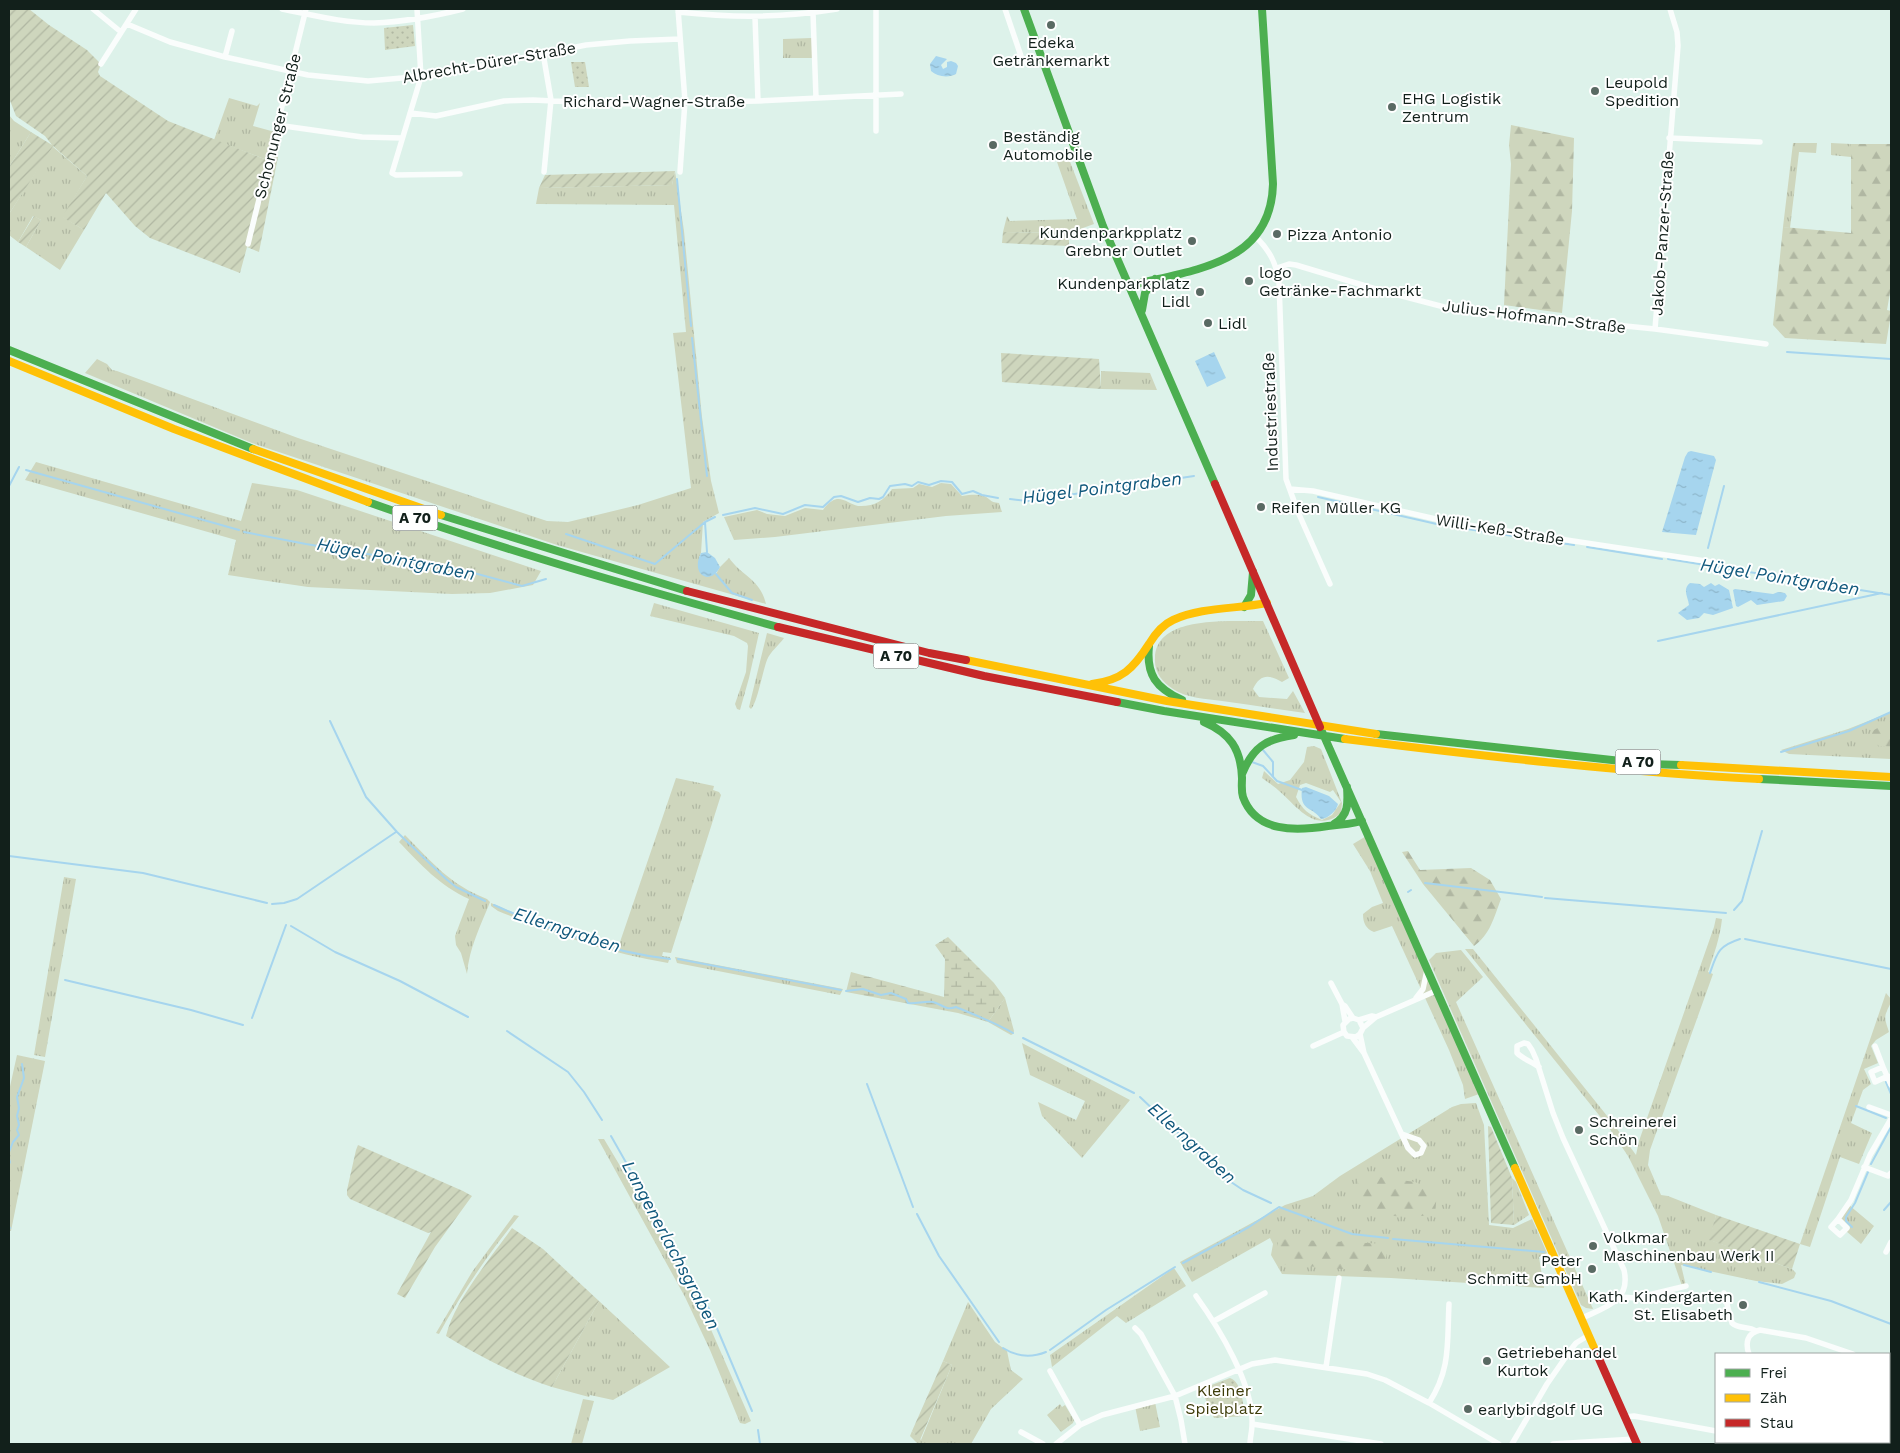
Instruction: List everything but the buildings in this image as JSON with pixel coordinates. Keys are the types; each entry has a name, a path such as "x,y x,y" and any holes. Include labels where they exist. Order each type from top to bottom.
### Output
{"main road":[{"path":"1024,9 1050,77 1088,190 1128,286 1636,1442"},
{"path":"1128,286 1227,258 1242,250 1256,238 1268,218 1273,195 1262,9"},
{"path":"1143,318 1141,302 1147,288 1155,279"},
{"name":"A 70","path":"9,350 65,375 229,441 403,505 551,553 754,611 892,645 1079,685 1303,724 1485,748 1643,763 1891,777"},
{"name":"A 70","path":"9,361 236,454 400,513 548,561 777,627 977,674 1182,714 1354,741 1485,757 1643,772 1891,786"},
{"path":"1244,607 1251,595 1254,572"},
{"path":"1079,685 1117,680 1132,669 1164,625 1180,617 1267,603"},
{"path":"1151,641 1147,662 1155,682 1168,694 1194,706"},
{"path":"1182,714 1218,728 1228,735 1237,749 1245,802 1250,811 1264,823 1284,829 1331,826 1362,821"},
{"path":"1242,777 1249,757 1260,746 1277,738 1308,734"},
{"path":"1331,826 1344,818 1348,804 1347,787"}],"street":[{"path":"93,9 121,32"},
{"path":"101,64 136,9"},
{"path":"282,9 305,11 340,20 375,23 417,18 463,9"},
{"path":"416,9 421,77 392,172 393,174 460,174"},
{"path":"680,172 685,101 678,10 716,16 755,17 813,13 837,9"},
{"path":"876,9 876,131"},
{"path":"1005,9 1024,62"},
{"name":"Jakob-Panzer-Straße","path":"1655,329 1678,40 1670,9"},
{"name":"Schonunger Straße","path":"248,244 305,11"},
{"path":"813,13 816,98"},
{"path":"755,17 758,101"},
{"name":"Albrecht-Dürer-Straße","path":"126,24 170,42 225,57 290,72 368,80 421,77 594,44 680,39"},
{"path":"225,57 232,31"},
{"path":"543,53 551,100 544,172"},
{"name":"Richard-Wagner-Straße","path":"410,113 436,116 504,101 551,100 614,104 685,101 758,101 901,94"},
{"path":"277,125 362,137 402,138"},
{"name":"Jakob-Panzer-Straße","path":"1669,138 1760,142"},
{"name":"Industriestraße","path":"1256,238 1268,250 1277,268 1279,282 1286,479 1298,512 1330,584"},
{"name":"Julius-Hofmann-Straße","path":"1277,268 1283,265 1296,265 1379,290 1458,310 1655,329 1766,344"},
{"name":"Willi-Keß-Straße","path":"1290,489 1313,491 1449,522 1712,562"},
{"path":"1415,999 1422,989 1428,968"},
{"path":"1331,983 1342,1004 1345,1022 1344,1032"},
{"path":"1352,1037 1376,1017 1438,990"},
{"path":"1342,1004 1346,1006 1356,1019 1361,1031 1364,1053"},
{"path":"1345,1022 1372,1016 1376,1017"},
{"path":"1344,1032 1352,1037 1364,1053 1402,1134"},
{"path":"1313,1046 1344,1032"},
{"path":"1539,1067 1532,1061 1520,1056 1516,1049 1520,1043 1528,1044 1532,1050 1539,1067 1553,1113 1563,1138 1624,1270 1626,1282 1620,1297 1582,1318"},
{"path":"1874,1046 1891,1085"},
{"path":"1883,1066 1871,1072 1876,1082 1888,1076"},
{"path":"1838,1219 1851,1200 1864,1167 1891,1117 1869,1107"},
{"path":"1864,1167 1888,1176 1891,1173"},
{"path":"1886,1252 1891,1242"},
{"path":"1326,1367 1339,1278"},
{"path":"1620,1297 1636,1298 1686,1286"},
{"path":"1214,1321 1265,1293"},
{"path":"1724,1293 1732,1323 1735,1326 1750,1327 1756,1331"},
{"path":"1196,1296 1214,1321 1246,1386 1252,1424 1250,1444"},
{"path":"1429,1403 1445,1372 1449,1304"},
{"path":"1135,1328 1141,1334 1174,1396 1182,1420 1185,1444"},
{"path":"1749,1353 1748,1337 1760,1330 1798,1336 1850,1353"},
{"path":"1514,1444 1542,1393 1572,1348 1576,1343 1589,1335"},
{"path":"1056,1444 1080,1425 1116,1410 1174,1396 1252,1364 1275,1360 1367,1374 1385,1380 1429,1403 1498,1444"},
{"path":"1050,1372 1080,1425"},
{"path":"1626,1417 1634,1416 1715,1430"},
{"path":"1252,1424 1358,1442 1381,1444"},
{"path":"1022,1432 1043,1444"},
{"path":"1553,1444 1636,1442"}],"green space":[{"path":"9,9 29,9 49,25 87,50 101,64 98,72 100,76 168,121 267,160 269,156 278,157 259,252 247,247 240,273 150,238 135,226 106,193 84,230 62,217 87,176 53,146 9,214 9,167 31,132 52,145 45,136 16,116 9,98"},
{"path":"413,25 415,46 385,50 384,28"},
{"path":"812,38 813,58 783,58 783,39"},
{"path":"571,62 585,62 589,87 575,87"},
{"path":"229,98 257,106 260,103 253,126 275,132 267,160 214,140"},
{"path":"9,115 14,121 31,132 9,167"},
{"path":"1511,125 1574,138 1572,211 1562,313 1504,305 1511,164 1509,145"},
{"path":"1793,143 1817,143 1816,153 1799,152 1790,228 1783,227"},
{"path":"1831,143 1851,144 1851,157 1831,155"},
{"path":"1851,144 1891,144 1891,287 1887,310 1891,311 1891,314 1886,344 1785,338 1773,325 1783,227 1851,233"},
{"path":"52,146 87,176 63,217 84,230 60,270 26,247 41,220 33,216 18,242 9,235 9,214"},
{"path":"1069,159 1094,224 1069,233 1003,232 1007,216 1010,221 1077,219 1057,162"},
{"path":"675,171 684,231 702,417 711,481 719,513 703,522 701,553 699,557 716,574 729,558 760,589 766,604 557,545 252,443 85,373 97,359 107,364 112,370 298,438 547,521 568,522 638,505 691,488 673,333 686,332 674,205 536,204 539,188 672,185"},
{"path":"675,171 672,185 539,188 545,175"},
{"path":"34,216 41,220 26,247 18,242"},
{"path":"1003,232 1069,233 1069,246 1002,243"},
{"path":"1001,353 1099,359 1101,389 1002,382"},
{"path":"1101,371 1150,373 1157,390 1101,389"},
{"path":"36,462 241,521 252,483 297,490 541,571 533,585 490,593 452,594 308,587 228,575 236,540 25,480"},
{"path":"941,483 951,484 962,496 981,495 993,502 999,503 1002,512 946,516 775,537 734,540 724,517 757,510 767,514 785,516 805,508 823,510 835,499 845,500 858,506 869,505 882,500 892,489 913,488 919,484 932,487"},
{"path":"654,603 759,633 740,710 737,709 735,704 746,672 747,643 734,636 650,616"},
{"path":"1263,621 1289,678 1282,682 1265,677 1259,680 1253,689 1259,697 1287,699 1293,691 1305,713 1190,696 1178,692 1169,686 1157,672 1155,658 1159,644 1168,634 1181,627 1198,623"},
{"path":"767,633 784,638 768,657 751,709 749,707"},
{"path":"1891,712 1891,759 1789,754 1781,750 1848,729"},
{"path":"1891,721 1891,747 1879,746 1872,741 1872,731"},
{"path":"1314,746 1321,749 1342,803 1341,813 1332,819 1323,821 1306,815 1262,778 1264,771 1278,784 1290,780 1304,762 1307,747","holes":["1306,783 1330,792 1333,790 1341,802 1332,815 1322,820 1306,811 1296,797 1300,785"]},
{"path":"676,778 714,786 713,790 721,795 671,953 663,952 662,956 670,957 668,963 624,954 582,942 498,911 491,906 491,903 554,928 620,948 620,942"},
{"path":"405,835 433,864 452,880 490,902 473,946 467,974 461,953 456,945 455,936 469,899 449,888 431,874 399,842"},
{"path":"1368,835 1482,1093 1465,1099 1463,1085 1449,1050 1392,926 1374,932 1364,923 1363,914 1372,907 1383,903 1370,871 1353,844"},
{"path":"1408,851 1420,870 1471,868 1490,880 1501,899 1488,931 1474,946 1423,884 1402,852"},
{"path":"64,877 76,879 45,1057 34,1055"},
{"path":"1716,918 1722,919 1708,972 1713,974 1650,1150 1648,1165 1661,1195 1716,1215 1710,1240 1792,1269 1796,1273 1794,1278 1782,1284 1756,1281 1681,1265 1686,1286 1682,1286 1658,1216 1628,1156 1607,1125 1465,949 1473,949 1612,1122 1636,1155 1639,1141"},
{"path":"948,937 994,983 1005,998 988,1022 958,1013 846,992 851,972 944,997 945,959 935,945"},
{"path":"1461,950 1483,977 1456,1002 1593,1309 1581,1305 1429,960 1436,953"},
{"path":"675,957 843,989 840,995 677,963"},
{"path":"1886,993 1891,999 1885,1016 1889,1032 1876,1040 1871,1046 1878,1063 1864,1069 1871,1084 1863,1090 1851,1123 1872,1133 1859,1164 1840,1157 1810,1247 1800,1244"},
{"path":"1005,998 1014,1031 1011,1035 988,1022"},
{"path":"1022,1043 1130,1100 1082,1158 1042,1116 1038,1102 1076,1120 1085,1101 1030,1075"},
{"path":"17,1055 45,1061 11,1231 9,1230 9,1091"},
{"path":"1476,1103 1484,1125 1489,1225 1513,1228 1532,1219 1547,1253 1539,1257 1544,1288 1391,1278 1282,1274 1271,1255 1273,1244 1270,1238 1192,1282 1180,1262 1285,1205 1313,1196 1340,1176 1452,1107"},
{"path":"1488,1126 1491,1127 1512,1178 1514,1225 1491,1223"},
{"path":"598,1139 604,1139 687,1278 751,1421 745,1424 740,1423 710,1350 685,1297"},
{"path":"358,1145 472,1196 435,1247 405,1298 397,1294 431,1232 428,1233 350,1199 347,1195 347,1190"},
{"path":"1365,1175 1415,1182 1437,1192 1435,1215 1404,1217 1383,1214 1374,1210 1366,1205 1361,1196 1357,1181"},
{"path":"1512,1178 1516,1182 1529,1215 1514,1225"},
{"path":"1849,1205 1874,1226 1861,1244 1846,1231 1850,1227 1840,1217"},
{"path":"514,1215 519,1216 476,1273 439,1334 436,1333 472,1272"},
{"path":"1716,1215 1800,1244 1792,1269 1709,1240"},
{"path":"512,1228 543,1249 599,1301 552,1387 524,1377 471,1351 446,1336 450,1323 465,1294"},
{"path":"1278,1239 1389,1244 1384,1267 1378,1272 1282,1264 1277,1255"},
{"path":"1174,1268 1186,1286 1126,1323 1117,1316 1052,1367 1050,1355"},
{"path":"599,1301 670,1367 613,1400 590,1395 589,1397 552,1387"},
{"path":"968,1302 995,1342 1007,1351 1011,1370 1023,1379 991,1409 971,1444 918,1444 910,1436 912,1431 921,1440 952,1365 943,1361"},
{"path":"943,1361 952,1365 920,1440 912,1431"},
{"name":"Kleiner Spielplatz","path":"1230,1378 1234,1380 1239,1389 1243,1400 1245,1416 1214,1418 1201,1389"},
{"path":"583,1399 594,1401 582,1444 571,1444"},
{"path":"1155,1402 1160,1427 1140,1431 1135,1406"},
{"path":"1060,1404 1062,1407 1065,1405 1074,1420 1073,1423 1061,1432 1047,1415"}],"water":[{"path":"936,56 947,59 941,65 943,69 947,67 947,62 956,63 958,66 956,74 943,76 936,75 931,71 930,64"},
{"path":"1214,352 1226,378 1207,387 1195,361"},
{"path":"1691,451 1714,456 1716,460 1696,535 1662,532 1685,457"},
{"path":"707,552 715,558 720,567 716,573 707,577 700,572 698,560 701,553"},
{"path":"1690,583 1700,584 1704,587 1711,583 1715,586 1719,584 1729,590 1733,608 1713,615 1704,613 1699,618 1687,620 1678,613 1689,605 1686,588"},
{"path":"1733,590 1773,594 1778,592 1785,593 1787,596 1784,601 1757,605 1751,600 1738,607 1736,606"},
{"path":"1306,787 1329,796 1338,804 1329,816 1321,819 1304,805 1302,801 1302,788"}],"waterway":[{"path":"677,179 691,326"},
{"path":"692,338 707,476"},
{"path":"1787,352 1891,359"},
{"name":"Hügel Pointgraben","path":"9,486 19,467"},
{"name":"Hügel Pointgraben","path":"26,470 239,530"},
{"name":"Hügel Pointgraben","path":"1010,499 1028,501 1194,476"},
{"name":"Hügel Pointgraben","path":"723,515 755,508 783,514 805,505 823,507 834,497 841,496 858,502 870,498 879,499 883,497 890,486 905,484 912,486 918,482 929,485 941,481 952,482 962,494 973,491 998,498"},
{"path":"1708,548 1724,486"},
{"name":"Hügel Pointgraben","path":"1318,497 1441,525"},
{"name":"Hügel Pointgraben","path":"566,534 655,564 705,522 715,517"},
{"path":"705,522 707,552"},
{"name":"Hügel Pointgraben","path":"1454,527 1532,539"},
{"name":"Hügel Pointgraben","path":"244,532 459,569 522,586 546,579"},
{"name":"Hügel Pointgraben","path":"1547,541 1574,545"},
{"name":"Hügel Pointgraben","path":"1587,547 1662,559"},
{"name":"Hügel Pointgraben","path":"1668,559 1891,595"},
{"path":"716,574 732,593 752,600"},
{"path":"1658,641 1882,593"},
{"path":"1781,752 1849,731 1891,712"},
{"name":"Ellerngraben","path":"330,721 366,797 397,832 446,879 456,887 485,901"},
{"path":"1263,750 1273,762 1273,776"},
{"path":"1252,762 1263,766 1277,781 1302,790"},
{"path":"1734,910 1742,901 1762,831"},
{"path":"272,904 297,899 396,832"},
{"path":"9,856 143,873 267,903"},
{"path":"1425,883 1542,897"},
{"path":"1545,898 1726,913"},
{"name":"Ellerngraben","path":"494,905 580,939 624,951 670,959"},
{"name":"Langenerlachsgraben","path":"252,1018 286,925"},
{"name":"Langenerlachsgraben","path":"291,926 335,952 400,981 468,1017"},
{"path":"1710,973 1719,951 1727,944 1740,939"},
{"path":"1745,939 1891,969"},
{"name":"Ellerngraben","path":"678,959 841,990"},
{"name":"Langenerlachsgraben","path":"65,980 191,1010 243,1025"},
{"name":"Ellerngraben","path":"846,991 863,989 881,995 891,993 906,999 908,1003 933,1002 946,1008 956,1007 1013,1033"},
{"name":"Langenerlachsgraben","path":"507,1031 568,1072 602,1120"},
{"name":"Ellerngraben","path":"1023,1038 1134,1093"},
{"path":"9,1152 13,1142 19,1135 17,1130 19,1125 17,1097 24,1078 22,1064"},
{"path":"1886,1082 1891,1094"},
{"path":"867,1084 913,1207"},
{"name":"Ellerngraben","path":"1140,1097 1228,1180 1243,1190 1271,1203"},
{"path":"1856,1106 1886,1118"},
{"path":"1871,1164 1891,1127"},
{"name":"Langenerlachsgraben","path":"611,1136 708,1307 752,1411"},
{"path":"9,1159 9,1164"},
{"path":"1852,1227 1846,1221 1846,1217 1855,1203 1868,1172"},
{"path":"1884,1210 1891,1202"},
{"name":"Ellerngraben","path":"1183,1263 1249,1227 1279,1207 1352,1234 1388,1238"},
{"path":"917,1214 939,1256 999,1342"},
{"name":"Ellerngraben","path":"1393,1239 1544,1252"},
{"name":"Ellerngraben","path":"1684,1265 1711,1272"},
{"path":"1050,1350 1106,1310 1175,1267"},
{"name":"Ellerngraben","path":"1759,1282 1831,1301 1891,1324"},
{"path":"1003,1348 1024,1356 1046,1352"},
{"name":"Langenerlachsgraben","path":"758,1430 760,1444"}],"traffic: fast":[{"path":"1024,9 1103,226 1215,484"},
{"path":"1128,286 1177,275 1223,260 1243,248 1258,232 1269,211 1273,184 1262,9"},
{"path":"1142,310 1145,293 1155,279"},
{"path":"9,350 253,449"},
{"path":"368,502 572,568 778,627"},
{"path":"441,515 687,591"},
{"path":"1244,607 1251,595 1253,572"},
{"path":"1149,646 1148,656 1151,673 1165,691 1182,700"},
{"path":"1117,702 1345,739"},
{"path":"1204,722 1221,731 1236,750 1241,768 1243,797 1249,809 1257,817 1267,823 1290,829 1316,828 1362,821"},
{"path":"1320,727 1515,1168"},
{"path":"1376,734 1648,764 1681,765"},
{"path":"1242,774 1251,757 1262,746 1276,739 1294,735"},
{"path":"1759,779 1891,786"},
{"path":"1334,824 1345,813 1347,787"}],"traffic: slow":[{"path":"9,361 174,429 368,502"},
{"path":"253,449 441,515"},
{"path":"1092,684 1111,680 1126,672 1138,660 1159,630 1173,620 1207,610 1267,603"},
{"path":"966,660 1167,701 1376,734"},
{"path":"1345,739 1603,768 1759,779"},
{"path":"1681,765 1891,777"},
{"path":"1515,1168 1596,1352"}],"traffic: jam":[{"path":"1215,484 1320,727"},
{"path":"687,591 929,653 966,660"},
{"path":"778,627 984,676 1117,702"},
{"path":"1596,1352 1637,1444"}],"place":[{"name":"Edeka Getränkemarkt","path":"1051,25"},
{"name":"Leupold Spedition","path":"1595,91"},
{"name":"EHG Logistik Zentrum","path":"1392,107"},
{"name":"Beständig Automobile","path":"993,145"},
{"name":"Pizza Antonio","path":"1277,234"},
{"name":"Kundenparkpplatz Grebner Outlet","path":"1192,241"},
{"name":"logo Getränke-Fachmarkt","path":"1249,281"},
{"name":"Kundenparkplatz Lidl","path":"1200,292"},
{"name":"Lidl","path":"1208,323"},
{"name":"Reifen Müller KG","path":"1261,507"},
{"name":"Schreinerei Schön","path":"1579,1130"},
{"name":"Volkmar Maschinenbau Werk II","path":"1593,1246"},
{"name":"Peter Schmitt GmbH","path":"1592,1269"},
{"name":"Kath. Kindergarten St. Elisabeth","path":"1743,1305"},
{"name":"Getriebehandel Kurtok","path":"1487,1361"},
{"name":"earlybirdgolf UG","path":"1468,1409"}]}
